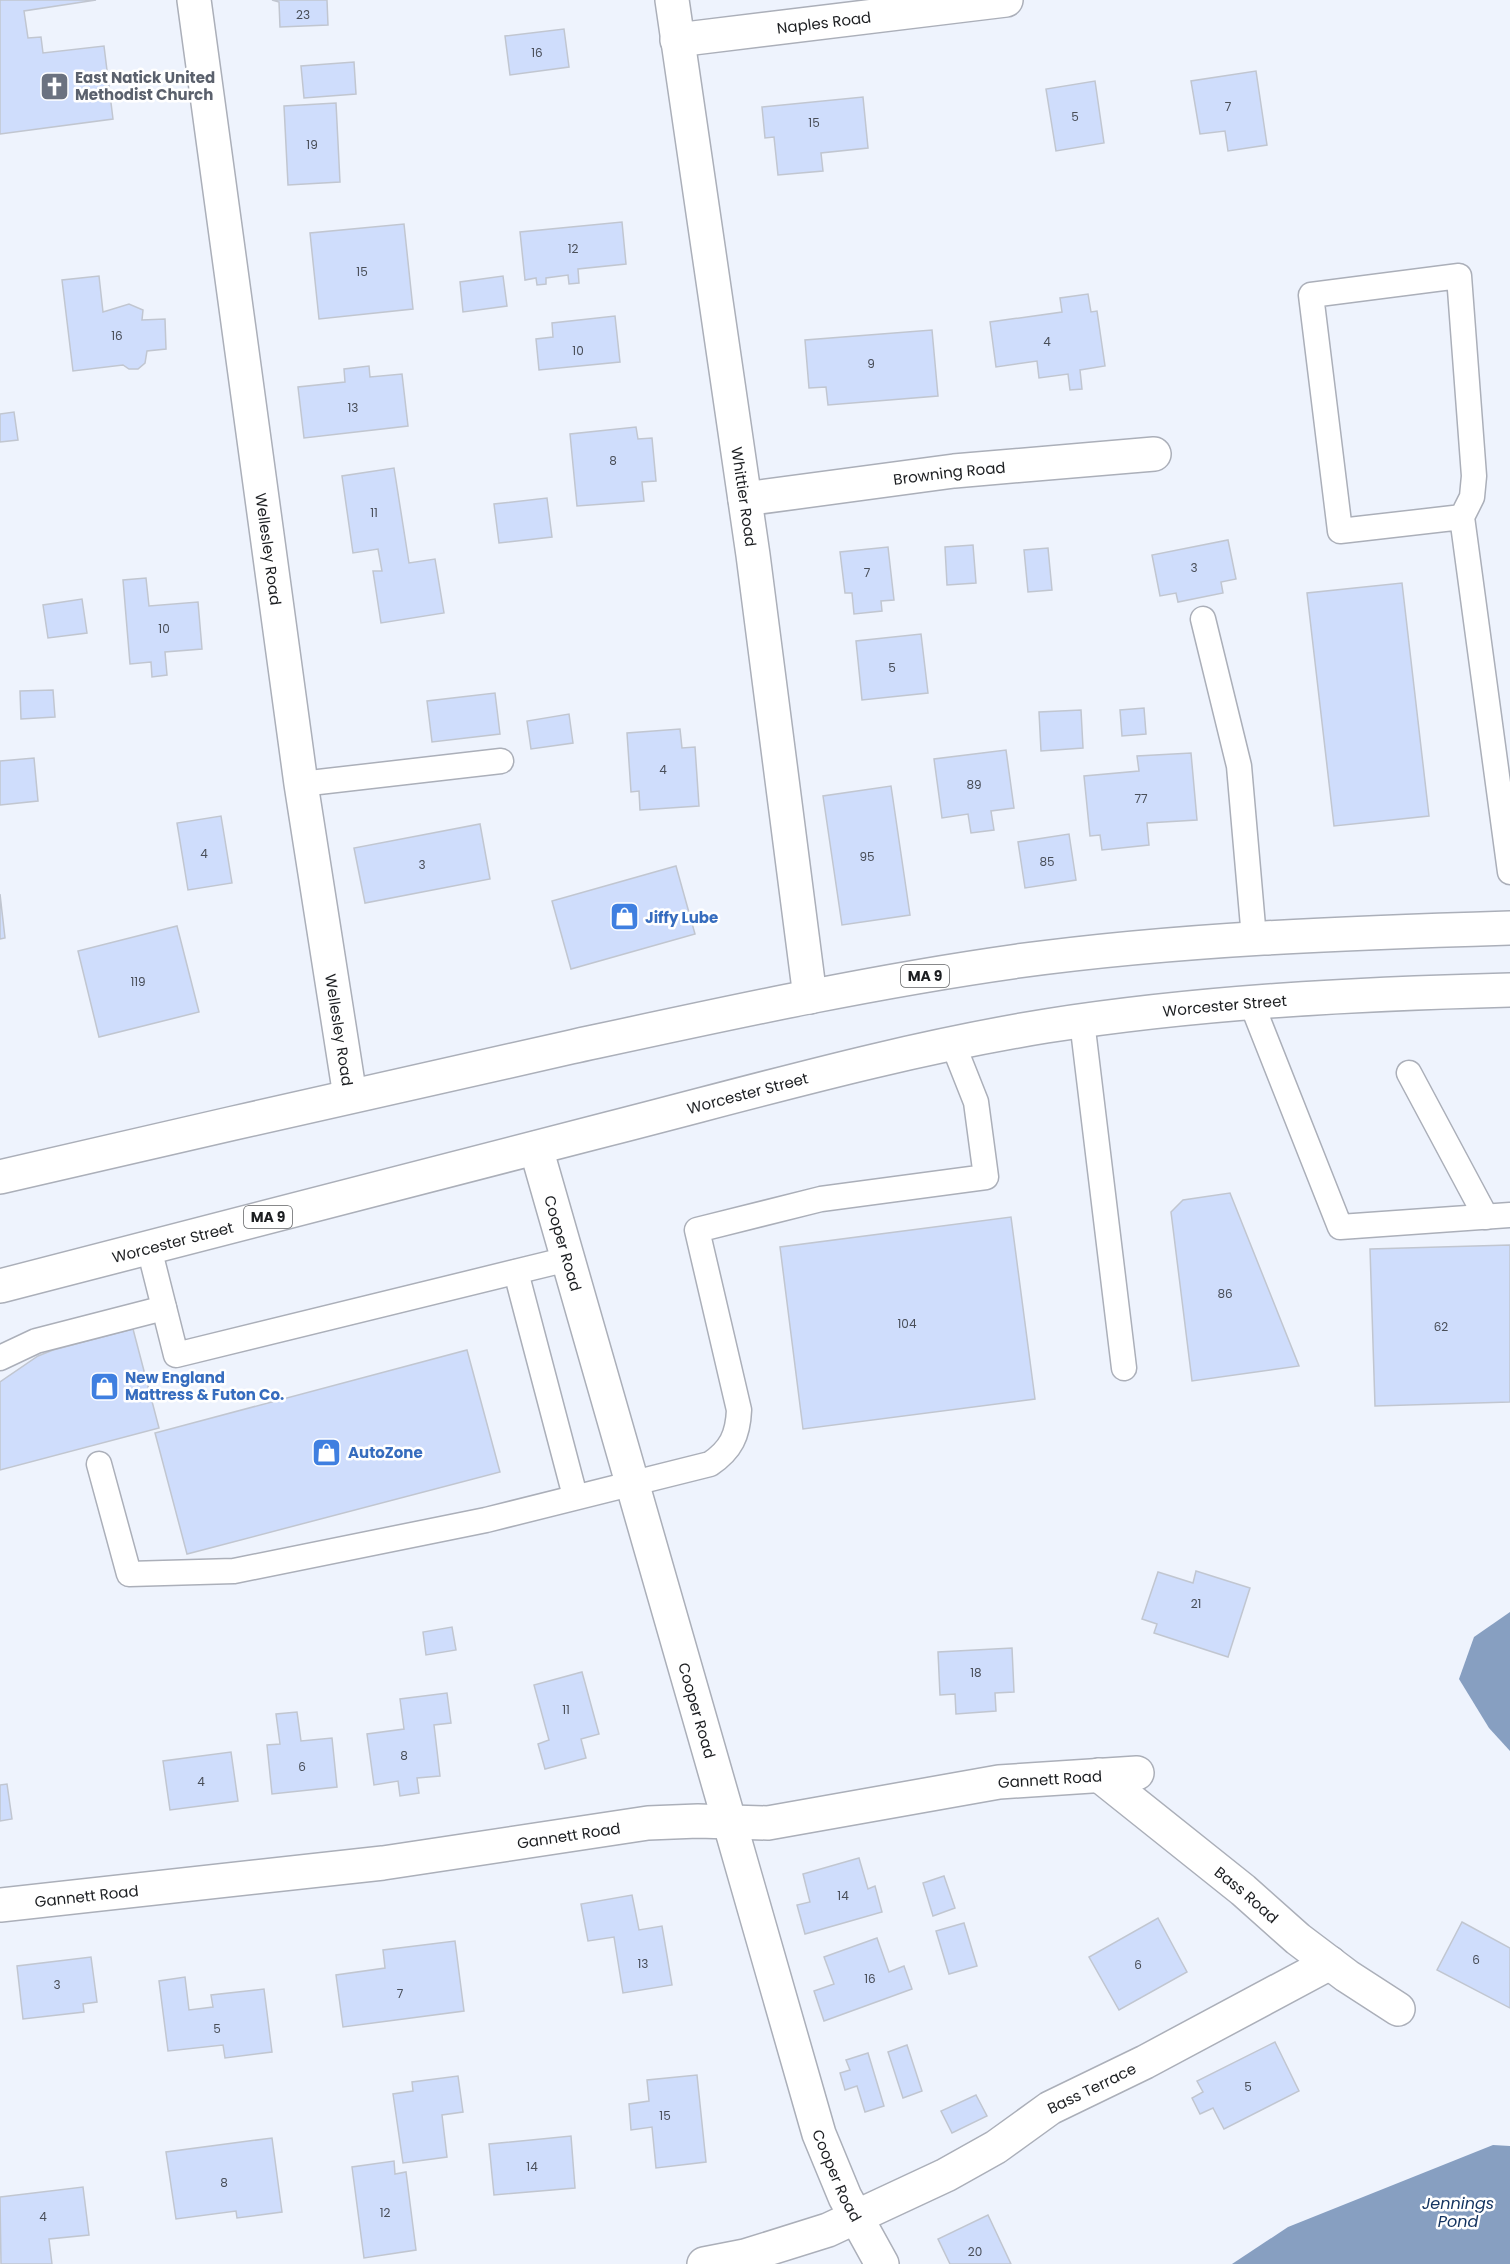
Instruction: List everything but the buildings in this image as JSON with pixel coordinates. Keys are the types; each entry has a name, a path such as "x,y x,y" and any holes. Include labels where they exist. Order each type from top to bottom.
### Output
{"main road":[{"name":"Wellesley Road","path":"194,0 301,784 350,1096"},
{"name":"Whittier Road","path":"672,0 745,499 810,997"},
{"name":"Naples Road","path":"677,40 1006,0"},
{"name":"Browning Road","path":"745,499 954,471 1154,454"},
{"name":"MA 9","path":"0,1177 350,1096 810,997 1018,962 1254,938 1510,928"},
{"name":"Worcester Street","path":"0,1286 851,1067 953,1044 1082,1021 1251,1002 1369,994 1510,990"},
{"name":"Cooper Road","path":"536,1148 819,2134 856,2218 882,2264"},
{"name":"Gannett Road","path":"0,1905 383,1863 648,1823 759,1824 999,1782 1137,1773"},
{"name":"Bass Road","path":"1100,1775 1330,1963 1398,2009"},
{"name":"Bass Terrace","path":"704,2264 793,2243 856,2218 973,2161 1050,2108 1121,2074 1330,1963"}],"lane":[{"path":"1462,517 1340,531 1311,295 1459,276 1474,476 1472,497 1462,517 1508,819 1510,872"},
{"path":"1203,619 1239,766 1254,938"},
{"path":"301,784 501,762"},
{"path":"1251,1002 1340,1227 1510,1215"},
{"path":"1082,1021 1124,1368"},
{"path":"99,1464 129,1574 234,1571 486,1520 710,1464 729,1448 736,1436 739,1410 697,1230 821,1199 986,1177 976,1102 953,1044"},
{"path":"1409,1073 1486,1217"},
{"path":"149,1248 176,1355 568,1259"},
{"path":"516,1272 575,1496"},
{"path":"0,1358 45,1338 164,1308"}],"water":[{"path":"1510,1612 1510,1751 1489,1728 1459,1679 1474,1637"},
{"name":"Jennings Pond","path":"1493,2145 1510,2146 1510,2264 1232,2264 1288,2227"}],"place":[{"name":"East Natick United Methodist Church","path":"54,86"},
{"name":"Jiffy Lube","path":"624,917"},
{"name":"New England Mattress & Futon Co.","path":"104,1386"},
{"name":"AutoZone","path":"327,1452"}]}
